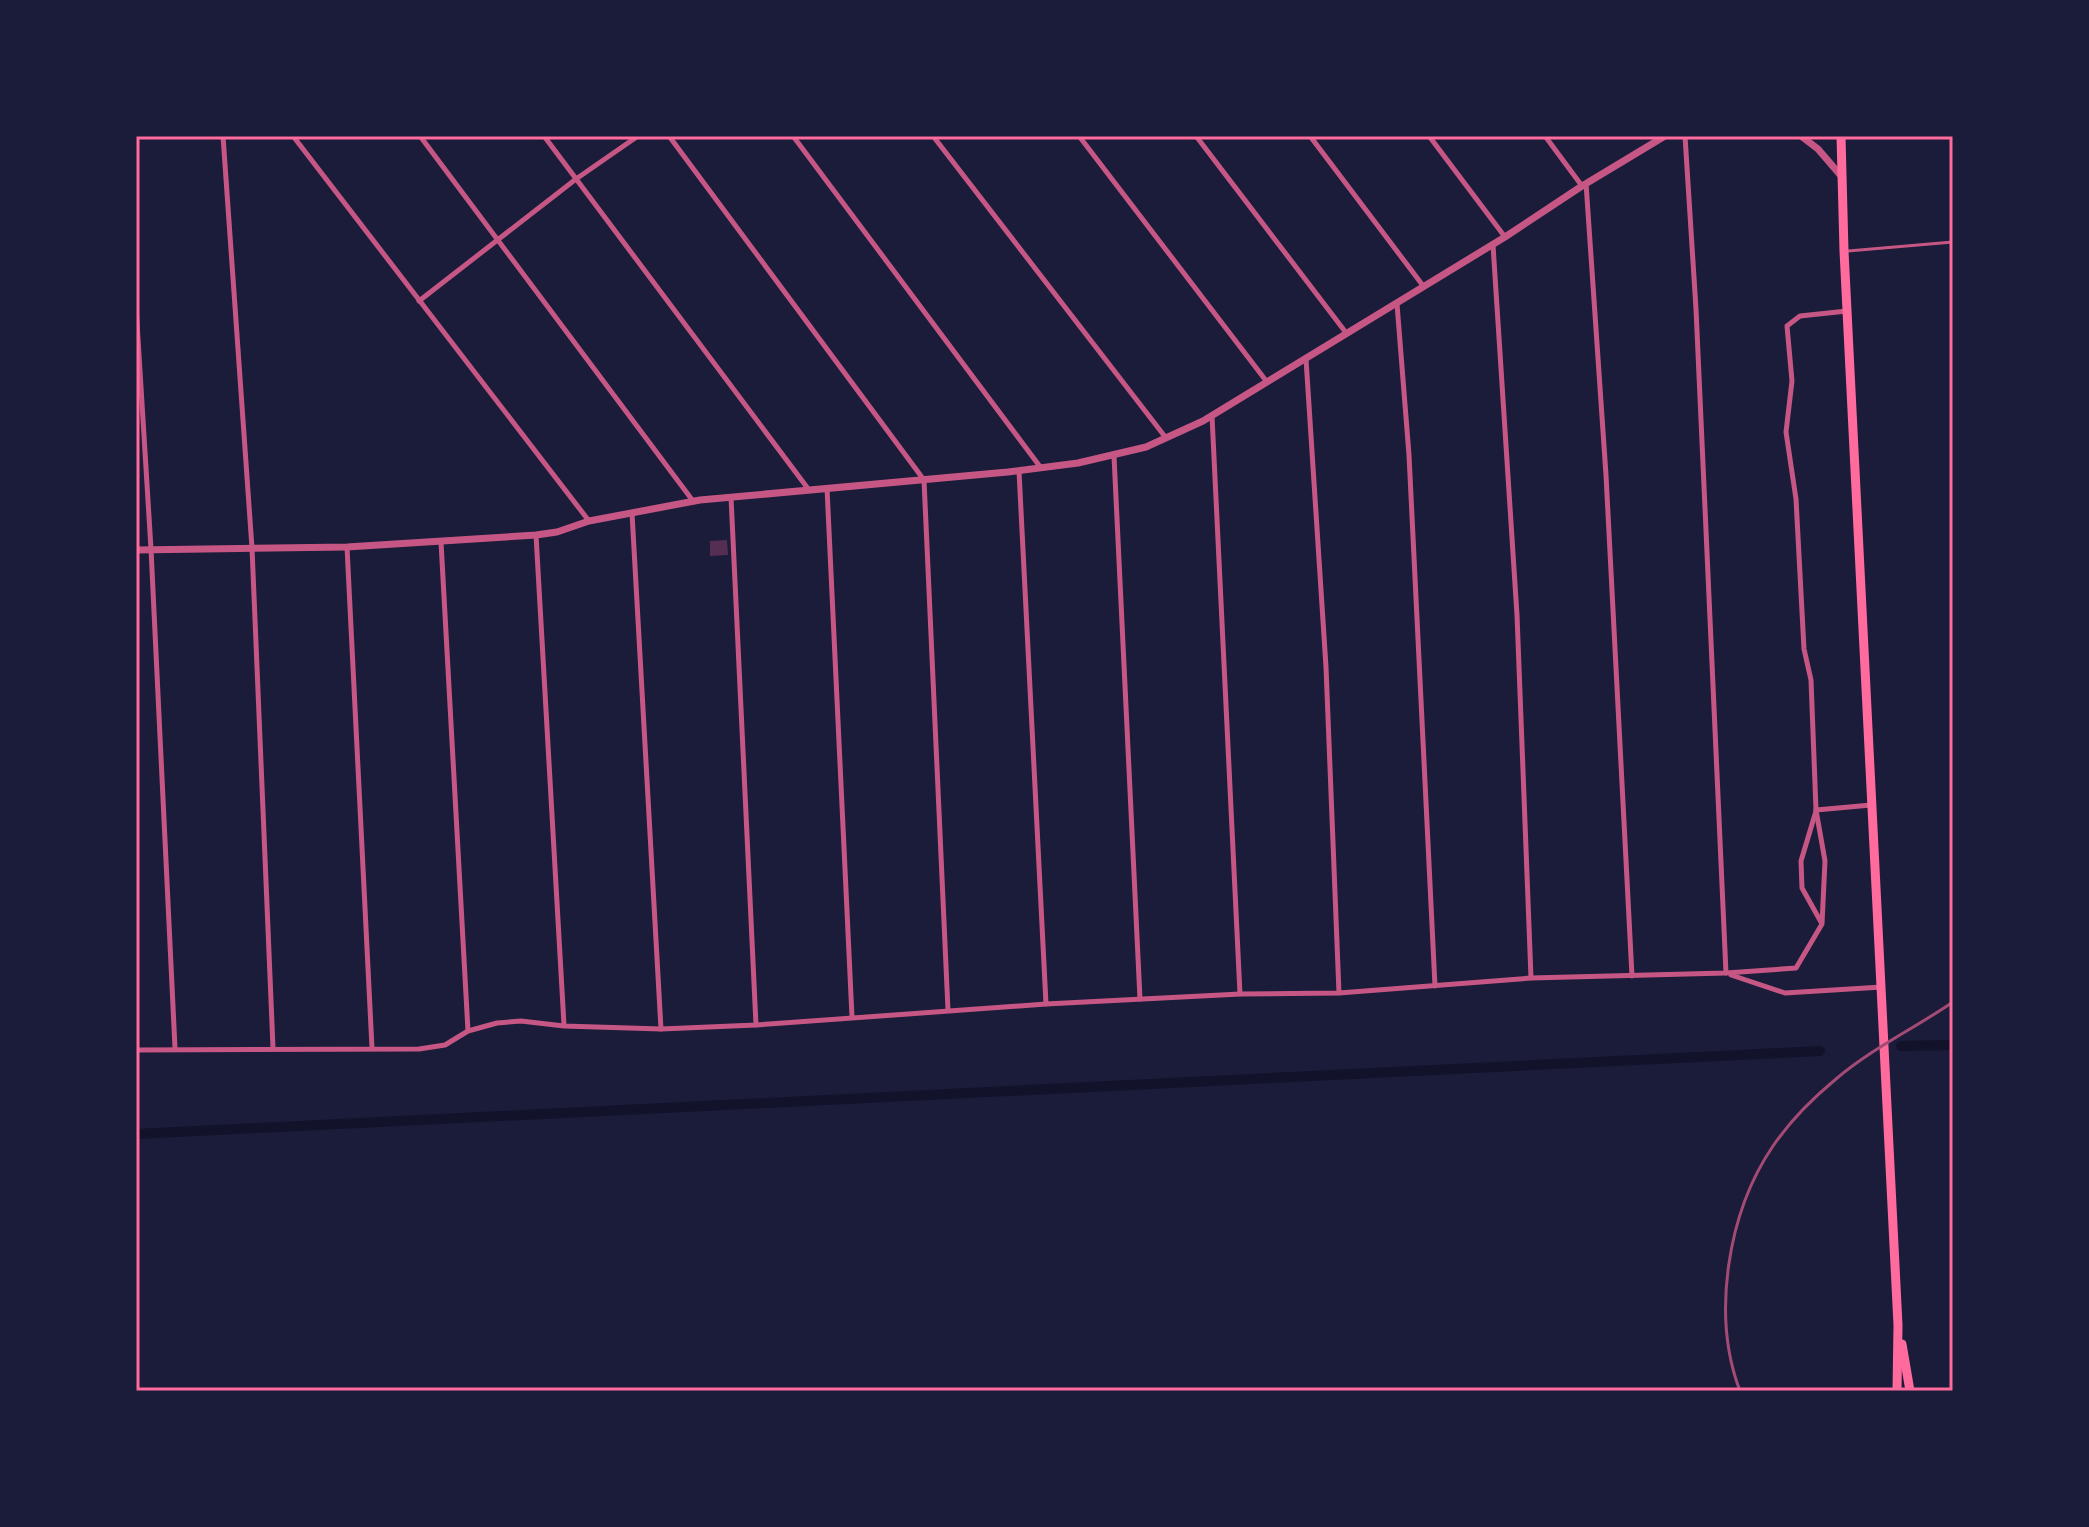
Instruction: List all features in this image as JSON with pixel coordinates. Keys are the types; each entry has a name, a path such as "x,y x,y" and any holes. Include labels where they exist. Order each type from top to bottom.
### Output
{"main road":[{"path":"1841,136 1844,251 1898,1325 1897,1391"},
{"path":"1898,1325 1910,1391"}],"street":[{"path":"223,136 252,548 273,1048"},
{"path":"293,136 589,521"},
{"path":"420,136 693,501"},
{"path":"544,136 809,490"},
{"path":"419,301 576,179 638,136"},
{"path":"669,136 924,480 948,1010"},
{"path":"793,136 1041,468"},
{"path":"933,136 1167,439"},
{"path":"1079,136 1267,382"},
{"path":"1196,136 1347,334"},
{"path":"1310,136 1424,287"},
{"path":"1429,136 1505,237"},
{"path":"1545,136 1584,184 1606,475 1632,976"},
{"path":"136,550 347,547 536,535 557,532 589,521 693,501 1019,471 1114,456 1167,439 1212,415 1493,245 1584,184 1665,136"},
{"path":"1685,136 1697,324 1726,973"},
{"path":"1801,136 1818,149 1843,178"},
{"path":"1493,245 1517,615 1531,978"},
{"path":"1397,304 1409,455 1435,986"},
{"path":"136,306 175,1048"},
{"path":"136,1050 419,1049 445,1045 468,1031 497,1023 521,1021 564,1026 661,1029 1046,1004 1240,994 1339,993 1531,978 1796,968 1822,924 1825,861 1816,810 1811,680 1804,649 1796,499 1786,432 1792,381 1787,326 1800,316 1847,311"},
{"path":"1306,359 1326,667 1339,993"},
{"path":"1212,415 1240,994"},
{"path":"1114,456 1140,999"},
{"path":"1019,471 1046,1004"},
{"path":"827,488 852,1017"},
{"path":"731,497 756,1025"},
{"path":"632,513 661,1029"},
{"path":"536,535 564,1026"},
{"path":"441,542 468,1031"},
{"path":"347,547 372,1048"},
{"path":"1816,810 1872,805"},
{"path":"1816,810 1801,861 1802,888 1822,924"},
{"path":"1726,973 1785,993 1882,987"}],"lane":[{"path":"1844,251 1953,242"}],"building":[{"path":"727,540 728,555 710,556 710,541"}],"waterway":[{"path":"1901,1046 1953,1045"},
{"path":"136,1134 1820,1051"}],"railway":[{"path":"1740,1391 1731,1361 1726,1297 1735,1232 1757,1172 1787,1128 1827,1086 1864,1058 1953,1002"}]}
